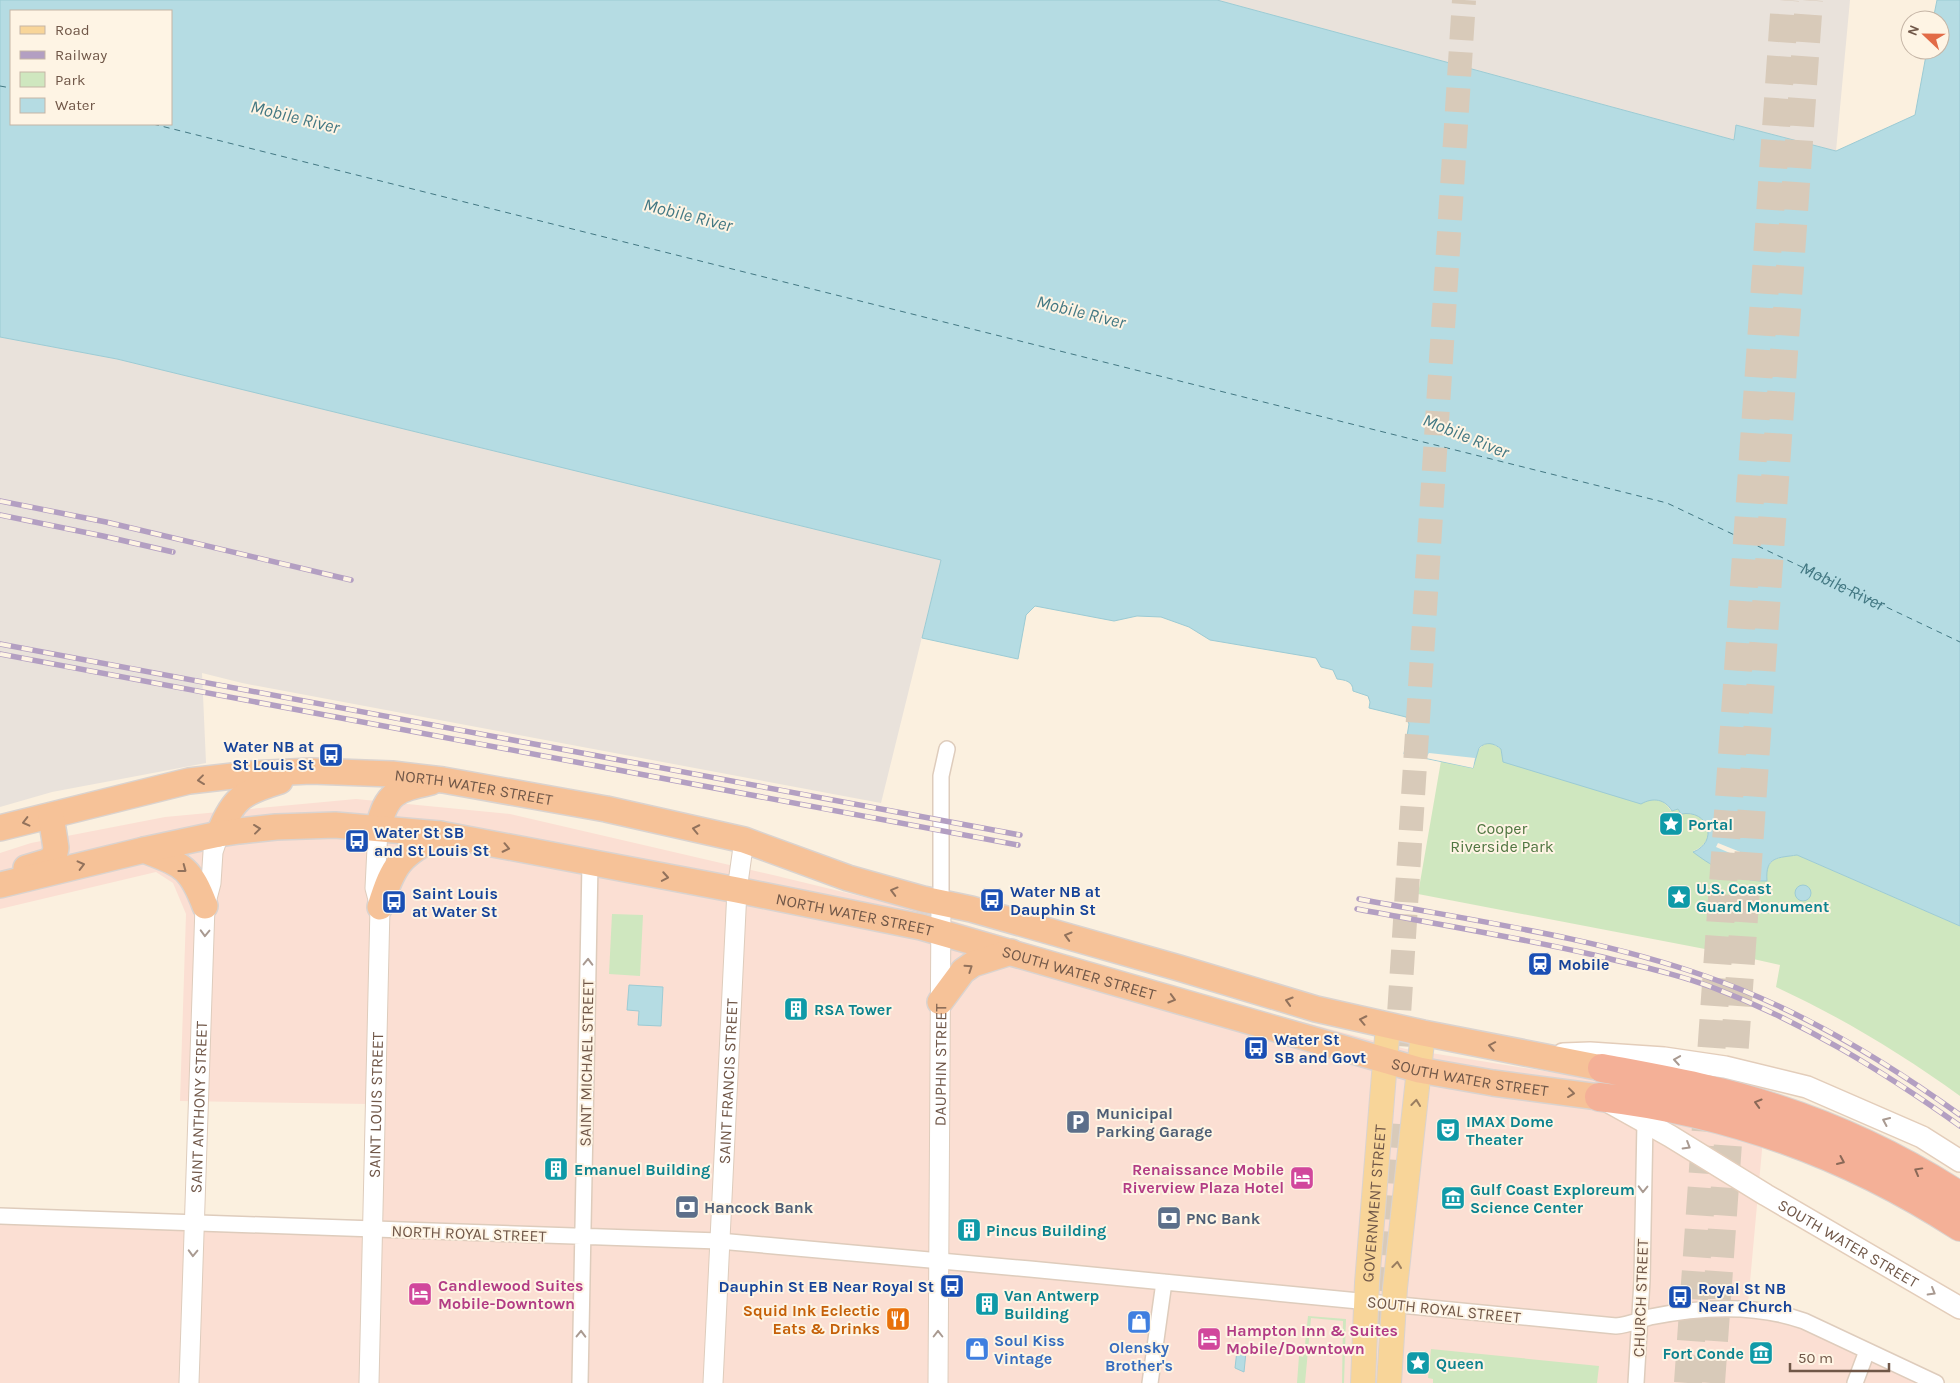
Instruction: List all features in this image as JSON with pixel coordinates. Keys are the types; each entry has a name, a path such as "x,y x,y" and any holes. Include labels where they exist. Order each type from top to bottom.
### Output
{"highway":[{"name":"NORTH WATER STREET","path":"0,828 189,781 250,774 311,771 392,774 442,780 606,809 744,840 848,878 941,903"},
{"path":"219,834 226,814 240,798 253,789 311,771"},
{"path":"337,771 360,781 369,789 375,800 378,828"},
{"path":"378,828 383,809 388,800 399,790 442,780"},
{"path":"0,876 52,859 56,848 52,816"},
{"name":"NORTH WATER STREET","path":"0,885 219,834 286,827 335,825 440,834 590,864 737,890 940,932"},
{"path":"380,907 389,880 398,864 413,850 440,834"},
{"path":"144,850 176,864 189,873 197,884 205,906"},
{"name":"SOUTH WATER STREET","path":"941,903 971,909 1124,952 1316,1009 1423,1033 1602,1068"},
{"name":"SOUTH WATER STREET","path":"940,932 1420,1070 1493,1083 1599,1097"},
{"path":"940,1002 963,971 973,964 1011,952"},
{"path":"1602,1068 1711,1090 1754,1101 1871,1175 1910,1196 1960,1227"},
{"path":"1599,1097 1659,1105 1753,1128 1842,1133 1903,1162 1960,1196"}],"main road":[{"name":"GOVERNMENT STREET","path":"1363,1383 1366,1302 1388,1025"},
{"name":"GOVERNMENT STREET","path":"1389,1383 1394,1304 1423,1033"},
{"name":"SOUTH WATER STREET","path":"1540,1055 1590,1053 1664,1058 1725,1067 1807,1087 1922,1137 1960,1161"},
{"name":"SOUTH WATER STREET","path":"1599,1097 1645,1122 1960,1308"},
{"path":"1376,1383 1378,1327"}],"street":[{"name":"DAUPHIN STREET","path":"938,1383 941,776 947,749"},
{"name":"SAINT LOUIS STREET","path":"368,1383 380,907 375,888 378,828"},
{"name":"SAINT ANTHONY STREET","path":"189,1383 205,906 211,883 213,852 219,834"},
{"name":"SAINT FRANCIS STREET","path":"712,1383 737,890 744,840"},
{"name":"SAINT MICHAEL STREET","path":"580,1383 590,864"},
{"name":"CHURCH STREET","path":"1636,1383 1645,1122"},
{"name":"NORTH ROYAL STREET","path":"0,1216 719,1241 938,1261"},
{"name":"SOUTH ROYAL STREET","path":"938,1261 1616,1326 1667,1315 1712,1310 1770,1312 1784,1314 1804,1321 1936,1383"},
{"path":"1150,1383 1164,1282"},
{"path":"1855,1383 1867,1351"}],"shaded area":[{"path":"1217,0 1850,0 1836,151 1736,125 1734,140"},
{"path":"0,337 117,359 941,560 881,803 242,683 202,673 206,763 52,792 0,807"},
{"path":"356,799 510,814 909,908 1207,997 1406,1049 1600,1080 1765,1117 1747,1315 1784,1319 1920,1383 0,1383 0,1209 364,1220 368,1104 180,1101 186,914 173,883 156,872 0,909 0,853 31,843 165,817"}],"green space":[{"name":"Cooper Riverside Park","path":"1491,743 1501,749 1503,761 1644,802 1659,800 1666,804 1671,811 1678,809 1681,814 1698,816 1704,821 1708,834 1706,841 1701,847 1693,851 1727,873 1746,879 1766,881 1768,867 1774,860 1797,855 1960,926 1960,1096 1916,1065 1871,1037 1776,987 1780,965 1418,894 1441,761 1473,767 1480,748"},
{"path":"612,914 643,915 640,976 609,974"},
{"path":"1308,1316 1346,1319 1344,1383 1342,1383 1343,1321 1311,1318 1305,1383 1297,1383 1299,1356 1303,1357 1304,1354"},
{"path":"1431,1349 1599,1366 1597,1383 1433,1383 1433,1379 1428,1378"}],"water":[{"name":"Mobile River","path":"0,0 1217,0 1734,140 1736,125 1836,151 1915,115 1925,60 1950,60 1950,10 1935,10 1937,0 1960,0 1960,926 1797,855 1774,860 1768,867 1767,881 1747,879 1727,873 1693,852 1706,841 1708,834 1704,821 1698,816 1681,814 1678,809 1672,811 1666,804 1658,800 1650,800 1641,804 1503,762 1501,749 1493,744 1484,744 1479,748 1473,768 1404,754 1409,724 1406,717 1369,708 1368,696 1353,691 1350,683 1337,679 1333,670 1321,667 1316,658 1210,640 1189,627 1161,617 1137,616 1114,621 1035,606 1026,615 1018,659 922,638 941,560 117,359 0,337"},
{"path":"1803,885 1809,887 1811,893 1809,899 1803,901 1797,899 1795,893 1797,887"},
{"path":"629,985 663,987 661,1026 638,1025 639,1011 627,1010"},
{"path":"1237,1350 1246,1352 1244,1372 1235,1368"}],"pier":[{"path":"1429,753 1475,758 1473,768 1426,758"},
{"path":"1718,843 1755,858 1753,863 1716,847"}],"ferry route":[{"path":"0,86 10,88"},
{"path":"157,125 1667,503 1960,642"}],"tunnel":[{"path":"1397,1046 1464,0"},
{"path":"1688,1383 1785,0"},
{"path":"1711,1383 1809,0"},
{"path":"1378,1327 1392,1114"}],"railway":[{"path":"0,501 106,522 351,580"},
{"path":"0,515 173,552"},
{"path":"0,644 1020,835"},
{"path":"0,654 1018,845"},
{"path":"1359,899 1577,940 1663,962 1705,976 1773,1003 1837,1036 1869,1054 1960,1115"},
{"path":"1357,909 1565,948 1684,978 1714,988 1779,1016 1842,1049 1902,1086 1960,1126"}],"place":[{"name":"Water NB at St Louis St","path":"331,755"},
{"name":"Portal","path":"1671,824"},
{"name":"Water St SB and St Louis St","path":"357,841"},
{"name":"U.S. Coast Guard Monument","path":"1679,897"},
{"name":"Water NB at Dauphin St","path":"992,900"},
{"name":"Saint Louis at Water St","path":"394,902"},
{"name":"Mobile","path":"1540,964"},
{"name":"RSA Tower","path":"796,1009"},
{"name":"Water St SB and Govt","path":"1256,1048"},
{"name":"Municipal Parking Garage","path":"1078,1122"},
{"name":"IMAX Dome Theater","path":"1448,1130"},
{"name":"Emanuel Building","path":"556,1169"},
{"name":"Renaissance Mobile Riverview Plaza Hotel","path":"1302,1178"},
{"name":"Gulf Coast Exploreum Science Center","path":"1453,1198"},
{"name":"Hancock Bank","path":"687,1207"},
{"name":"PNC Bank","path":"1169,1218"},
{"name":"Pincus Building","path":"969,1230"},
{"name":"Dauphin St EB Near Royal St","path":"952,1286"},
{"name":"Candlewood Suites Mobile-Downtown","path":"420,1294"},
{"name":"Royal St NB Near Church","path":"1680,1297"},
{"name":"Van Antwerp Building","path":"987,1304"},
{"name":"Squid Ink Eclectic Eats & Drinks","path":"898,1319"},
{"name":"Olensky Brother's","path":"1139,1322"},
{"name":"Hampton Inn & Suites Mobile/Downtown","path":"1209,1339"},
{"name":"Soul Kiss Vintage","path":"977,1349"},
{"name":"Fort Conde","path":"1761,1353"},
{"name":"Queen","path":"1418,1363"}]}
